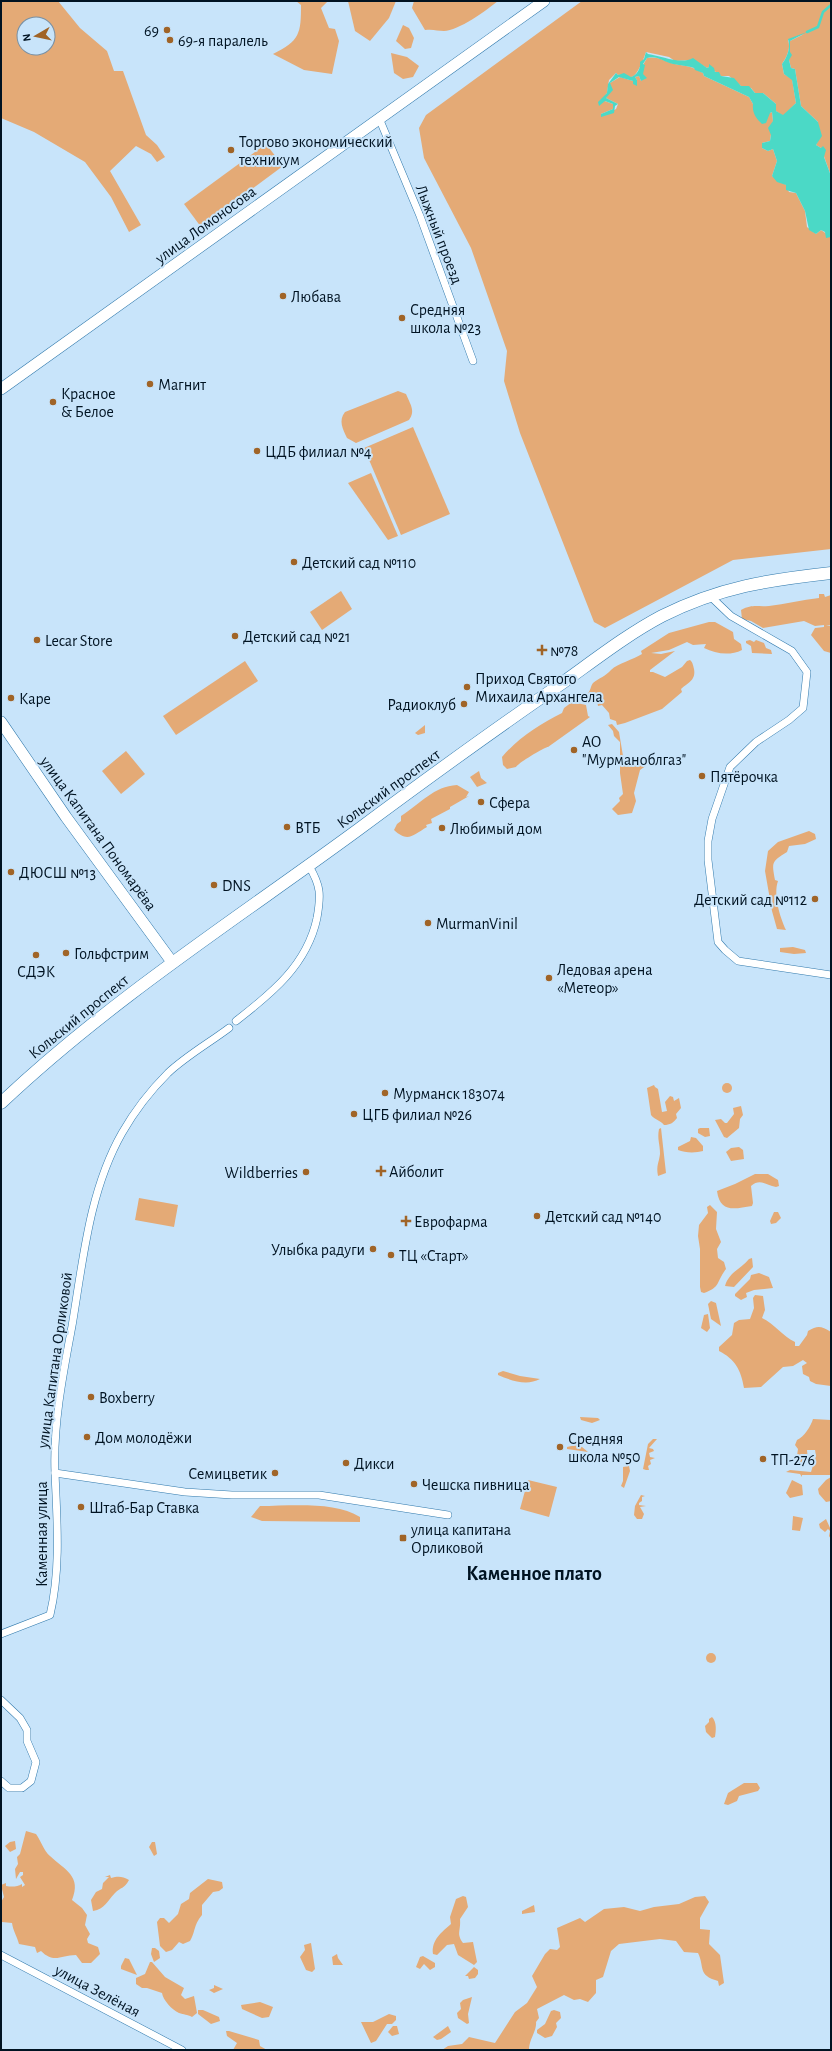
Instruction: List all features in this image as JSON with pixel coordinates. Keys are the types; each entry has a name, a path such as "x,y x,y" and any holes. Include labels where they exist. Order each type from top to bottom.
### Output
{"main road":[{"name":"Кольский проспект","path":"1,1102 46,1060 86,1027 172,962 308,866 482,739 628,637 661,616 709,595 766,581 831,573"}],"street":[{"name":"улица Ломоносова","path":"1,389 544,1"},
{"name":"Лыжный проезд","path":"379,118 420,216 473,361"},
{"path":"709,595 731,616 792,651 807,672 803,708 789,720 756,742 730,767 712,820 708,841 708,860 718,942 738,962 831,975"},
{"name":"улица Капитана Пономарёва","path":"1,722 66,817 172,962"},
{"path":"236,1021 287,978 303,956 314,929 320,898 318,882 308,866"},
{"name":"улица Капитана Орликовой","path":"229,1028 168,1073 153,1090 122,1133 104,1170 89,1224 69,1342 54,1446 55,1473 185,1492 232,1495 319,1495 448,1515"},
{"name":"Каменная улица","path":"1,1634 50,1615 55,1592 57,1570 55,1473"},
{"path":"1,1700 20,1718 26,1730 27,1741 36,1762 30,1781 22,1788 9,1788 1,1781"},
{"name":"улица Зелёная","path":"1,1955 182,2050"}],"shaded area":[{"path":"1,1 58,1 80,28 107,51 114,71 123,71 146,135 157,145 165,157 157,162 151,154 136,146 110,171 141,225 129,232 111,197 85,162 34,132 1,118"},
{"path":"296,1 328,1 321,8 329,28 335,29 339,41 332,74 304,70 273,54 289,45 297,35 300,23 301,5"},
{"path":"348,1 396,1 389,18 370,41 355,31"},
{"path":"414,1 498,1 457,28 444,31 425,30 412,8"},
{"path":"582,1 831,1 831,176 821,148 816,145 818,141 818,122 801,106 795,69 791,68 789,60 790,41 804,34 788,40 788,52 782,64 784,74 792,79 796,103 783,116 776,111 776,104 763,93 755,93 751,88 741,86 729,76 721,76 709,67 707,68 694,60 675,61 669,57 646,52 636,74 629,77 618,75 616,73 609,80 607,93 602,100 613,104 613,109 601,114 607,114 616,109 618,104 606,98 610,83 620,77 633,81 637,85 637,80 635,77 639,76 641,81 644,76 643,65 647,58 659,59 694,68 703,73 704,76 749,97 753,104 770,113 772,112 773,121 770,141 762,143 762,148 768,151 773,149 777,161 772,176 786,185 789,192 796,193 805,211 807,227 816,234 821,230 831,237 831,549 733,560 605,628 594,622 520,433 504,381 507,351 471,248 424,158 419,128 426,115"},
{"path":"403,25 409,28 414,38 411,48 405,49 396,41"},
{"path":"807,32 790,41 790,52 792,55 789,60 791,68 795,69 801,106 818,122 822,136 816,145 821,148 823,146 826,150 824,157 831,176 831,237 826,238 825,232 821,230 816,234 809,230 805,211 796,193 786,190 786,185 777,182 772,176 777,161 773,149 768,151 762,148 762,143 770,141 771,135 768,128 773,121 772,112 770,113 766,123 762,124 755,115 753,104 749,97 704,76 703,73 695,70 694,68 673,64 654,57 647,58 643,64 645,65 643,74 647,78 641,81 639,76 635,77 637,80 637,86 633,84 633,81 619,77 610,83 613,90 606,98 618,104 615,106 614,113 601,117 601,114 613,109 613,104 605,101 599,106 598,102 607,93 608,84 616,73 618,75 624,73 631,77 635,75 639,69 640,62 644,59 646,52 648,54 683,61 693,58 707,68 709,67 709,64 714,68 715,72 719,72 721,76 734,78 741,86 749,86 755,93 763,93 776,104 776,111 783,115 796,103 792,80 784,74 782,64 788,52 788,39"},
{"path":"391,53 407,57 419,66 413,77 403,79 394,73"},
{"path":"266,144 283,166 201,227 184,204"},
{"path":"398,391 406,394 411,404 412,414 409,420 356,443 347,438 342,422 345,412"},
{"path":"413,427 450,514 401,535 364,448"},
{"path":"371,473 398,536 388,540 348,483"},
{"path":"341,591 352,609 322,630 310,612"},
{"path":"819,594 824,594 825,597 831,595 831,625 826,625 831,626 831,653 824,651 811,635 815,628 824,627 824,625 815,626 804,621 763,628 751,621 742,619 741,610 749,607 769,606 819,598"},
{"path":"709,622 715,622 733,632 734,639 741,644 742,650 728,654 718,653 704,648 706,644 693,645 687,642 669,650 651,653 661,654 675,651 650,670 650,672 665,677 682,667 687,661 690,660 694,669 693,678 681,689 682,692 662,709 617,725 616,721 610,719 609,713 602,705 598,706 597,700 591,698 592,694 587,694 595,681 618,665 642,654 641,651 669,633"},
{"path":"750,640 754,642 756,640 764,643 766,648 771,650 772,654 752,653 751,646 746,643 746,641"},
{"path":"245,661 258,681 176,735 163,716"},
{"path":"572,702 586,705 588,716 590,717 548,747 521,762 516,767 507,769 503,765 502,757 508,750 538,727 562,713 564,708"},
{"path":"612,724 619,732 623,756 627,760 632,759 647,765 640,770 634,793 636,801 632,813 618,815 612,809 620,801 619,798 623,794 620,773 620,742 614,736 613,731 608,725"},
{"path":"425,725 425,733 418,735 415,733"},
{"path":"126,751 145,774 121,794 102,771"},
{"path":"479,771 481,778 487,783 477,787 470,777"},
{"path":"457,785 469,792 466,797 469,796 450,807 450,809 431,819 432,823 426,825 427,827 414,835 407,837 394,830 397,824 401,821 401,816 428,796 441,789"},
{"path":"809,831 815,834 816,839 805,844 789,846 787,852 775,861 773,866 775,880 778,881 776,893 778,906 786,930 777,929 772,911 765,871 768,851 778,842"},
{"path":"793,947 805,950 806,953 794,954 780,952 780,948"},
{"path":"725,1083 729,1083 731,1084 731,1092 725,1093 722,1090 722,1086"},
{"path":"654,1085 658,1089 662,1112 667,1111 665,1102 670,1096 673,1097 674,1101 679,1098 681,1108 676,1114 677,1118 670,1124 664,1125 651,1115 647,1088"},
{"path":"741,1106 743,1115 740,1119 739,1128 727,1138 724,1137 715,1120 721,1119 727,1123 734,1114 733,1108"},
{"path":"661,1128 666,1173 658,1176 657,1167 660,1154 658,1133 659,1129"},
{"path":"709,1128 710,1136 705,1137 698,1133 698,1129"},
{"path":"691,1137 696,1138 703,1146 703,1151 684,1152 678,1150 678,1147 690,1141"},
{"path":"739,1147 743,1150 744,1159 731,1161 726,1152 731,1148"},
{"path":"755,1174 768,1174 778,1180 779,1186 776,1187 757,1182 751,1186 752,1206 729,1208 721,1203 717,1191"},
{"path":"139,1198 178,1205 174,1227 135,1220"},
{"path":"710,1205 717,1212 716,1229 721,1242 717,1249 718,1258 724,1262 726,1269 718,1284 713,1289 704,1293 701,1292 700,1287 700,1249 698,1236 699,1225 708,1213 707,1207"},
{"path":"774,1212 778,1212 781,1218 776,1223 771,1224 770,1221"},
{"path":"752,1258 753,1267 734,1287 725,1286 729,1277"},
{"path":"759,1273 769,1277 773,1288 754,1290 746,1293 747,1297 741,1300 735,1296 735,1294 750,1279 751,1275"},
{"path":"755,1295 763,1296 765,1310 762,1318 771,1323 786,1337 795,1342 795,1346 799,1346 807,1335 808,1331 814,1328 822,1327 831,1332 831,1386 816,1384 810,1381 809,1377 803,1374 802,1366 807,1363 803,1360 793,1366 783,1367 761,1387 744,1388 739,1370 733,1361 719,1351 719,1347 732,1335 734,1323 739,1320 750,1319 754,1308 753,1298"},
{"path":"711,1301 716,1303 721,1326 711,1319 708,1304"},
{"path":"708,1314 710,1328 707,1332 701,1328 704,1315"},
{"path":"503,1371 520,1376 540,1379 530,1382 514,1381 498,1375 498,1373"},
{"path":"580,1417 598,1418 600,1420 592,1423 581,1420"},
{"path":"813,1419 831,1420 831,1477 830,1475 802,1475 802,1477 800,1474 786,1472 790,1470 811,1472 816,1456 815,1450 807,1450 808,1461 804,1465 798,1464 798,1460 800,1459 797,1456 798,1449 795,1445 797,1440 807,1431"},
{"path":"653,1439 657,1439 649,1448 653,1449 654,1451 649,1453 650,1457 655,1458 650,1460 651,1464 648,1466 649,1470 646,1470 643,1469 648,1444"},
{"path":"576,1445 582,1447 588,1452 567,1449 567,1447"},
{"path":"629,1466 630,1471 624,1488 621,1486 623,1481 623,1467"},
{"path":"831,1477 831,1501 826,1502 819,1494 818,1489"},
{"path":"528,1480 557,1487 549,1517 520,1509"},
{"path":"792,1480 802,1485 803,1495 790,1498 786,1493"},
{"path":"641,1495 645,1496 642,1497 642,1501 639,1505 646,1506 640,1507 644,1514 642,1519 637,1519 634,1515 635,1506"},
{"path":"260,1506 325,1506 350,1512 360,1517 360,1522 262,1521 251,1517"},
{"path":"793,1516 803,1518 800,1531 792,1530"},
{"path":"826,1519 831,1530 831,1539 829,1536 830,1531 828,1529 825,1532 820,1528 819,1524"},
{"path":"709,1653 713,1653 715,1654 715,1662 709,1663 706,1660 706,1656"},
{"path":"712,1717 715,1721 716,1729 715,1737 712,1738 706,1732 705,1726"},
{"path":"744,1783 757,1783 760,1788 758,1791 739,1796 737,1801 728,1805 724,1804 728,1793"},
{"path":"26,1831 36,1834 48,1854 70,1874 73,1879 75,1892 72,1900 82,1908 87,1915 85,1925 90,1934 87,1939 88,1943 98,1947 100,1954 91,1963 82,1963 76,1955 54,1958 41,1951 37,1953 35,1947 19,1944 12,1923 2,1922 1,1902 4,1897 1,1885 6,1883 6,1886 12,1887 22,1884 22,1887 25,1885 20,1877 23,1875 23,1872 20,1872 16,1879 15,1869 18,1864 17,1857 20,1854"},
{"path":"15,1841 16,1849 10,1852 5,1846 10,1842"},
{"path":"152,1842 155,1842 157,1854 154,1856 149,1847"},
{"path":"110,1875 111,1878 120,1877 129,1880 126,1885 115,1893 103,1907 93,1911 91,1900 96,1892 102,1889 103,1883 109,1877 105,1877"},
{"path":"208,1879 222,1882 223,1888 219,1891 213,1892 202,1905 202,1915 197,1922 190,1941 183,1944 179,1942 172,1950 166,1952 160,1946 157,1922 160,1918 164,1918 169,1923 178,1914 181,1904 189,1899 190,1893"},
{"path":"463,1896 466,1897 468,1907 460,1919 459,1934 463,1943 473,1942 477,1962 474,1965 458,1955 454,1944 447,1945 437,1955 433,1954 435,1940 451,1924 450,1917 456,1899"},
{"path":"705,1896 709,1902 700,1918 700,1929 710,1930 709,1944 720,1955 724,1983 719,1986 718,1981 711,1979 704,1973 698,1953 684,1952 676,1941 660,1939 619,1944 611,1951 603,1977 596,1980 596,1993 588,2002 580,1999 574,2000 564,1995 537,2009 539,2018 536,2022 529,2050 442,2050 448,2046 462,2044 469,2037 495,2043 515,2012 527,2003 537,1987 532,1976 545,1954 550,1949 557,1950 560,1947 557,1928 580,1918 585,1922 604,1909 624,1907 640,1911 654,1907 679,1904 695,1897"},
{"path":"534,1905 535,1912 522,1914 522,1911"},
{"path":"311,1943 315,1969 312,1972 306,1970 300,1957 305,1950 304,1945"},
{"path":"152,1948 159,1951 160,1958 154,1962 151,1954"},
{"path":"337,1954 343,1965 333,1965 332,1957"},
{"path":"423,1956 435,1963 435,1967 430,1970 424,1964 420,1969 416,1967 420,1957"},
{"path":"125,1958 129,1959 137,1975 121,1969"},
{"path":"150,1962 152,1962 165,1977 184,1988 181,1995 185,1999 194,1996 197,2013 192,2017 179,2013 168,2004 162,1993 147,1988 142,1988 136,1984 136,1978 145,1974"},
{"path":"474,1967 478,1970 478,1974 475,1978 469,1979 468,1976 465,1976"},
{"path":"214,1985 223,1989 214,1993 209,1990 214,1988"},
{"path":"472,1997 468,2014 469,2023 467,2024 458,2018 457,2013 461,2009 460,2003 463,2000"},
{"path":"260,2002 273,2007 269,2017 262,2018 242,2009 241,2005"},
{"path":"198,2010 203,2010 219,2017 220,2021 211,2024 198,2014"},
{"path":"554,2010 560,2012 561,2018 556,2023 557,2027 552,2036 545,2038 537,2033 537,2030 545,2024 551,2011"},
{"path":"389,2014 396,2016 396,2020 392,2024 387,2024 376,2041 371,2043 361,2022 373,2022"},
{"path":"393,2026 397,2026 399,2034 392,2036 388,2032"},
{"path":"448,2026 451,2032 441,2039 437,2040 433,2037"},
{"path":"226,2031 259,2040 260,2046 267,2050 233,2050 237,2043 227,2036"}],"waterway":[{"path":"807,32 818,27 823,12 831,5"}],"place":[{"name":"69","path":"167,30"},
{"name":"69-я паралель","path":"170,40"},
{"name":"Торгово экономический техникум","path":"231,150"},
{"name":"Любава","path":"283,296"},
{"name":"Средняя школа №23","path":"402,318"},
{"name":"Магнит","path":"150,384"},
{"name":"Красное & Белое","path":"53,402"},
{"name":"ЦДБ филиал №4","path":"257,451"},
{"name":"Детский сад №110","path":"294,562"},
{"name":"Детский сад №21","path":"235,636"},
{"name":"Lecar Store","path":"37,640"},
{"name":"№78","path":"542,650"},
{"name":"Приход Святого Михаила Архангела","path":"467,687"},
{"name":"Каре","path":"11,698"},
{"name":"Радиоклуб","path":"464,704"},
{"name":"AO \"Мурманоблгаз\"","path":"574,750"},
{"name":"Пятёрочка","path":"702,776"},
{"name":"Сфера","path":"481,802"},
{"name":"ВТБ","path":"287,827"},
{"name":"Любимый дом","path":"442,828"},
{"name":"ДЮСШ №13","path":"11,872"},
{"name":"DNS","path":"214,885"},
{"name":"Детский сад №112","path":"815,899"},
{"name":"MurmanVinil","path":"428,923"},
{"name":"Гольфстрим","path":"66,953"},
{"name":"СДЭК","path":"36,955"},
{"name":"Ледовая арена «Метеор»","path":"549,978"},
{"name":"Мурманск 183074","path":"385,1093"},
{"name":"ЦГБ филиал №26","path":"354,1114"},
{"name":"Айболит","path":"381,1171"},
{"name":"Wildberries","path":"306,1172"},
{"name":"Детский сад №140","path":"537,1216"},
{"name":"Еврофарма","path":"406,1221"},
{"name":"Улыбка радуги","path":"373,1249"},
{"name":"ТЦ «Старт»","path":"391,1255"},
{"name":"Boxberry","path":"91,1397"},
{"name":"Дом молодёжи","path":"87,1437"},
{"name":"Средняя школа №50","path":"560,1447"},
{"name":"ТП-276","path":"763,1459"},
{"name":"Дикси","path":"346,1463"},
{"name":"Семицветик","path":"275,1473"},
{"name":"Чешска пивница","path":"414,1484"},
{"name":"Штаб-Бар Ставка","path":"81,1507"},
{"name":"улица капитана Орликовой","path":"403,1538"}],"district":[{"name":"Каменное плато","path":"534,1573"}]}
